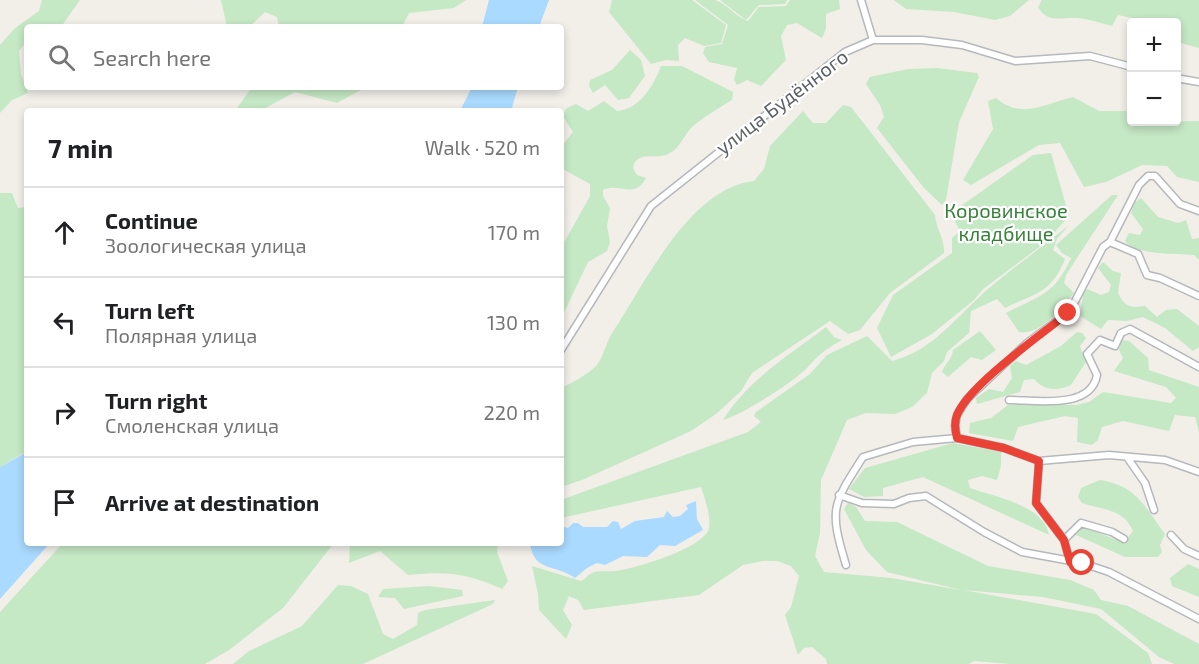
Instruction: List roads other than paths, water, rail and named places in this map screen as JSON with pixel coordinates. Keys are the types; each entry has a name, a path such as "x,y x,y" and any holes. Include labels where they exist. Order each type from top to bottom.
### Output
{"street":[{"path":"861,0 873,40"},
{"name":"улица Будённого","path":"564,346 575,332 651,206 828,63 845,52 873,40 922,39 949,43 1025,62 1090,56 1127,67"},
{"path":"1181,79 1199,82"},
{"path":"957,438 955,426 957,415 967,399 1027,343 1070,311 1103,247 1110,242 1144,178 1155,176 1180,204 1199,211"},
{"path":"1110,242 1138,254 1147,275 1160,278 1199,296"},
{"path":"1009,400 1061,400 1083,396 1090,391 1097,375 1087,354 1100,340 1115,346 1121,333 1130,329 1199,367"},
{"path":"846,565 836,533 836,501 839,495 864,457 913,442 957,438 1004,448 1039,461 1086,456 1127,457 1165,460 1199,472"},
{"path":"1127,457 1145,483 1154,510"},
{"path":"1039,461 1036,503 1064,540 1070,562"},
{"path":"839,495 862,503 894,504 909,498 926,496 984,532 1022,552 1109,572 1199,619"},
{"path":"1064,540 1081,523 1112,532 1124,539"},
{"path":"1171,535 1184,549 1199,556"}],"water":[{"path":"489,0 549,0 540,24 483,24"},
{"path":"470,90 517,90 512,108 462,108"},
{"path":"24,454 24,546 47,546 0,599 0,467"},
{"path":"696,501 697,519 703,530 675,546 660,545 647,557 623,556 605,565 597,563 575,578 540,563 532,553 531,546 564,546 564,527 568,528 573,523 578,523 583,527 607,527 613,521 618,522 621,529 635,521 664,517 667,511 673,517 680,516 688,509 686,505"}],"park label":[{"name":"Коровинское кладбище","path":"1006,222"}]}
